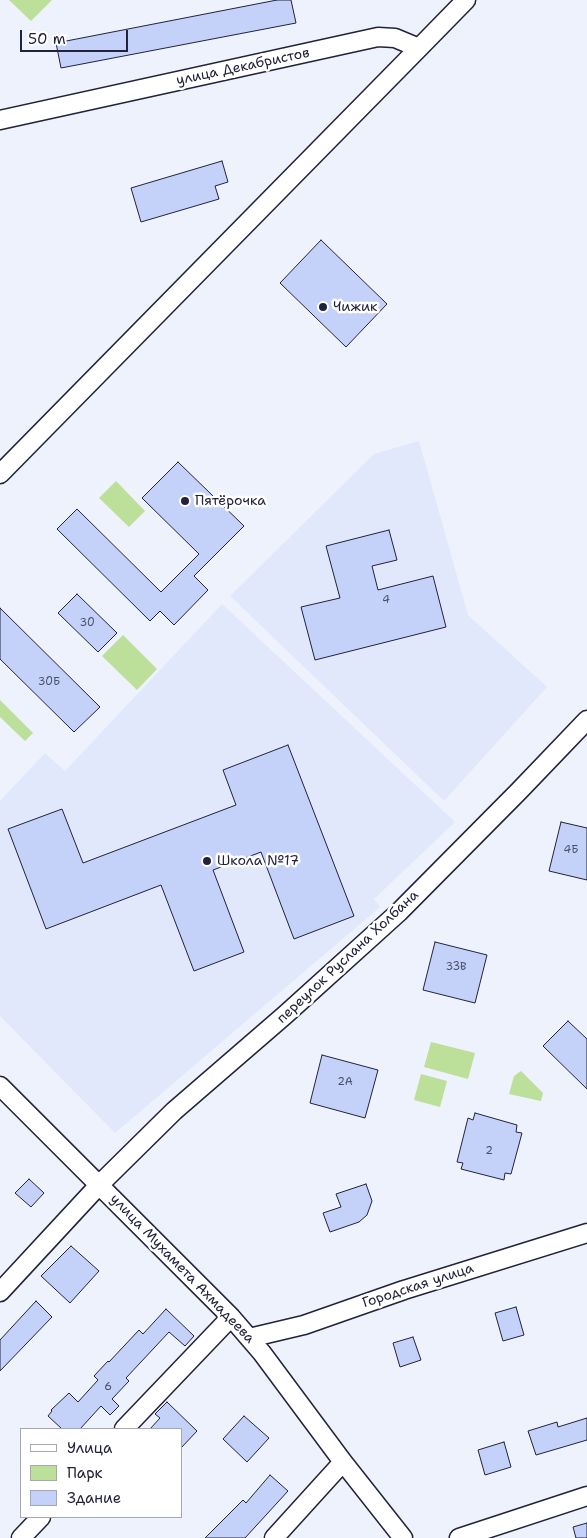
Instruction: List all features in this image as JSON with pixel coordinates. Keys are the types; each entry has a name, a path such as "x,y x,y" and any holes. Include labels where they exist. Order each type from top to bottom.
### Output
{"street":[{"path":"0,474 466,0"},
{"name":"улица Декабристов","path":"0,120 378,37 395,38 419,48"},
{"name":"переулок Руслана Холбана","path":"0,1292 100,1184 174,1111 286,1015 399,912 587,720"},
{"name":"улица Мухамета Ахмадеева","path":"0,1086 231,1317 262,1353 343,1462 403,1538"},
{"name":"Городская улица","path":"249,1338 304,1325 404,1290 587,1233"},
{"path":"125,1428 231,1317"},
{"path":"274,1538 343,1462"},
{"path":"459,1538 587,1496"},
{"path":"21,1538 40,1518"}],"shaded area":[{"path":"419,441 468,615 547,687 444,801 230,596 374,454"},
{"name":"Школа №17","path":"222,604 455,822 374,899 380,907 115,1133 0,1016 0,801 45,753 65,771"}],"green space":[{"path":"9,0 52,0 31,21"},
{"path":"116,481 145,511 129,527 99,498"},
{"path":"123,635 157,669 137,690 102,656"},
{"path":"0,700 33,733 25,741 0,717"},
{"path":"431,1042 475,1053 468,1079 424,1067"},
{"path":"521,1071 543,1093 541,1101 509,1094 514,1076"},
{"path":"421,1074 447,1081 440,1107 414,1100"}],"building":[{"path":"277,0 291,0 296,23 61,68 56,43"},
{"path":"222,161 228,182 215,186 219,199 141,222 131,188"},
{"path":"321,240 387,304 346,347 280,283"},
{"path":"178,462 244,526 194,576 208,590 174,625 160,611 150,621 57,529 77,509 161,592 199,554 142,498"},
{"path":"389,530 397,560 372,566 378,590 433,576 446,627 315,660 301,607 340,598 326,546"},
{"path":"77,594 117,633 98,652 58,613"},
{"path":"0,608 100,707 74,732 0,659"},
{"path":"288,745 354,916 294,939 261,852 213,870 244,952 194,971 161,885 46,929 8,829 62,809 83,863 236,805 223,770"},
{"path":"561,822 587,828 587,880 549,871"},
{"path":"435,942 487,955 475,1003 423,990"},
{"path":"568,1021 587,1039 587,1089 543,1046"},
{"path":"322,1055 378,1070 365,1118 310,1103"},
{"path":"475,1113 517,1125 516,1132 522,1133 511,1174 505,1173 504,1180 461,1169 463,1163 457,1162 468,1118 473,1120"},
{"path":"29,1179 44,1193 31,1207 15,1193"},
{"path":"366,1184 372,1201 367,1215 359,1222 330,1232 323,1213 341,1207 336,1194"},
{"path":"71,1246 99,1271 70,1303 41,1276"},
{"path":"36,1301 52,1317 0,1371 0,1340"},
{"path":"516,1307 524,1335 503,1341 495,1313"},
{"path":"166,1309 194,1336 185,1346 169,1332 126,1378 129,1381 112,1399 119,1406 110,1415 101,1406 81,1428 61,1428 48,1416 51,1410 69,1393 78,1402 98,1380 94,1376 108,1361 139,1330 143,1334"},
{"path":"413,1337 421,1360 400,1367 393,1343"},
{"path":"167,1402 197,1431 182,1447 182,1428 151,1428 160,1418 155,1414"},
{"path":"244,1416 269,1438 247,1462 223,1439"},
{"path":"587,1418 587,1440 536,1455 528,1431 557,1422 558,1427"},
{"path":"504,1442 511,1467 485,1475 478,1450"},
{"path":"270,1475 288,1491 245,1538 205,1538 243,1500 246,1503"},
{"path":"587,1523 587,1538 576,1538 573,1527"}],"place":[{"name":"Чижик","path":"323,307"},
{"name":"Пятёрочка","path":"185,501"},
{"name":"Школа №17","path":"207,861"}]}
